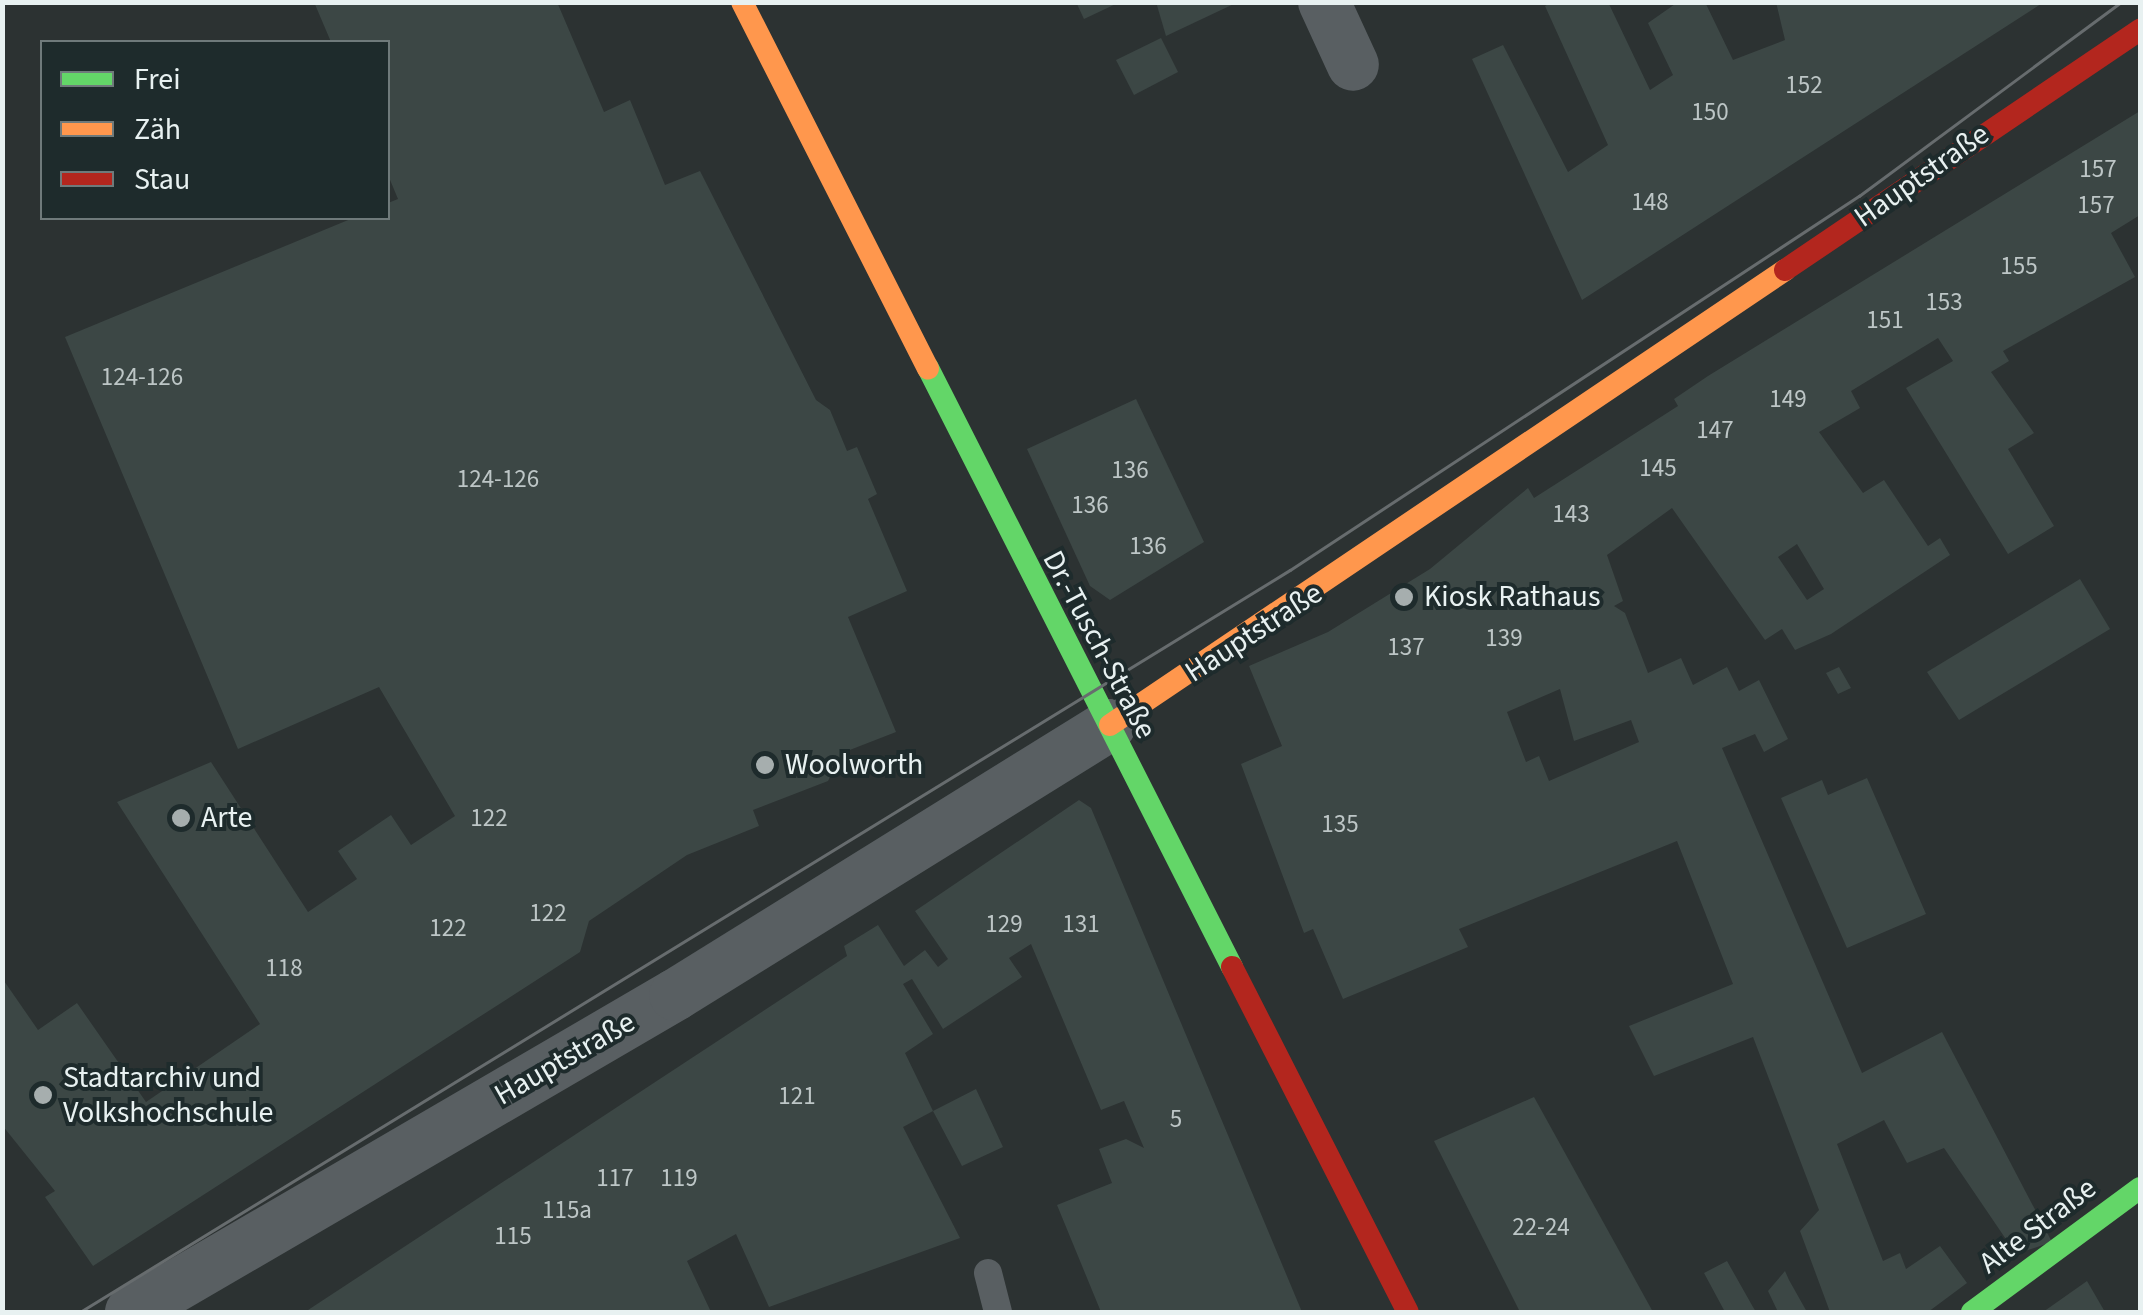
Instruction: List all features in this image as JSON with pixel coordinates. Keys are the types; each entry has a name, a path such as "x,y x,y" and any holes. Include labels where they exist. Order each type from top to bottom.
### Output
{"street":[{"name":"Dr.-Tusch-Straße","path":"742,2 1408,1312"},
{"path":"1324,2 1353,65"},
{"name":"Hauptstraße","path":"131,1312 675,995 1110,725 2140,30"},
{"name":"Alte Straße","path":"1972,1312 2140,1188"}],"lane":[{"path":"988,1273 998,1312"}],"building":[{"path":"314,2 557,2 604,112 630,100 665,185 700,171 816,400 830,410 847,451 857,447 877,494 868,499 907,591 848,617 896,732 842,753 828,781 753,810 759,826 687,855 589,921 580,952 93,1266 45,1197 55,1191 2,1125 2,978 38,1030 77,1003 146,1102 260,1024 117,802 211,762 308,912 357,879 338,851 391,815 411,845 455,816 379,687 238,749 65,337 348,220 390,220 390,202 398,199 390,180 390,40 330,40"},
{"path":"1076,2 1120,2 1084,19"},
{"path":"1156,2 1238,2 1166,36"},
{"path":"1552,2 1608,2 1650,90 1673,75 1648,23 1678,2 1705,2 1733,60 1785,40 1776,2 2044,2 1582,300 1472,59 1503,45 1568,172 1608,145 1545,6"},
{"path":"1161,38 1178,72 1134,95 1116,60"},
{"path":"2140,111 2140,215 2111,233 2135,277 2003,351 2009,361 1991,372 2034,433 2008,449 2054,526 2008,554 1906,388 1953,361 1938,338 1851,391 1860,408 1819,432 1863,493 1884,480 1928,546 1940,538 1950,555 1831,634 1795,650 1782,629 1765,640 1672,508 1607,555 1623,601 1614,606 1625,613 1648,673 1681,658 1693,685 1727,667 1739,691 1759,680 1788,739 1764,752 1755,734 1722,748 1862,1073 1942,1032 2052,1242 2016,1254 1944,1148 1907,1163 1884,1120 1837,1144 1883,1261 1900,1253 1906,1269 1940,1246 1967,1283 1928,1312 1830,1312 1800,1231 1819,1210 1753,1037 1654,1076 1629,1026 1733,984 1677,841 1459,929 1468,947 1343,999 1313,929 1304,933 1241,764 1282,746 1249,666 1328,632 1430,569 1528,488 1534,498 1678,406 1674,399","holes":["1797,544 1824,589 1807,600 1778,557","1560,689 1574,741 1631,720 1639,742 1549,781 1539,756 1526,762 1507,712"]},
{"path":"1136,399 1204,542 1110,600 1090,586 1027,449"},
{"path":"2080,579 2110,629 1959,720 1927,672"},
{"path":"1839,667 1851,688 1838,694 1826,673"},
{"path":"1867,778 1926,914 1847,948 1781,798 1822,780 1828,795"},
{"path":"1079,800 1091,808 1302,1312 1101,1312 1057,1205 1112,1183 1099,1149 1126,1139 1144,1148 1124,1101 1101,1110 1031,944 1009,958 1022,977 943,1029 912,979 903,984 933,1034 905,1053 933,1111 903,1127 960,1238 769,1307 736,1234 687,1261 711,1312 305,1312 847,956 844,946 878,925 904,966 925,950 938,967 948,959 915,911"},
{"path":"976,1089 1003,1147 962,1166 933,1111"},
{"path":"1534,1097 1653,1312 1520,1312 1434,1141"},
{"path":"1727,1261 1756,1312 1725,1312 1704,1273"},
{"path":"1785,1271 1807,1312 1778,1312 1768,1291"},
{"path":"2087,1281 2105,1312 2043,1312"}],"tram line":[{"path":"80,1312 1290,570 1859,196 2121,2"}],"traffic: fast":[{"path":"928,368 1232,967"},
{"path":"1972,1312 2140,1188"}],"traffic: slow":[{"path":"742,2 928,368"},
{"path":"1110,725 1785,270"}],"traffic: jam":[{"path":"1785,270 2140,30"},
{"path":"1232,967 1408,1312"}],"place":[{"name":"Kiosk Rathaus","path":"1404,597"},
{"name":"Woolworth","path":"765,765"},
{"name":"Arte","path":"181,818"},
{"name":"Stadtarchiv und Volkshochschule","path":"43,1095"}]}
